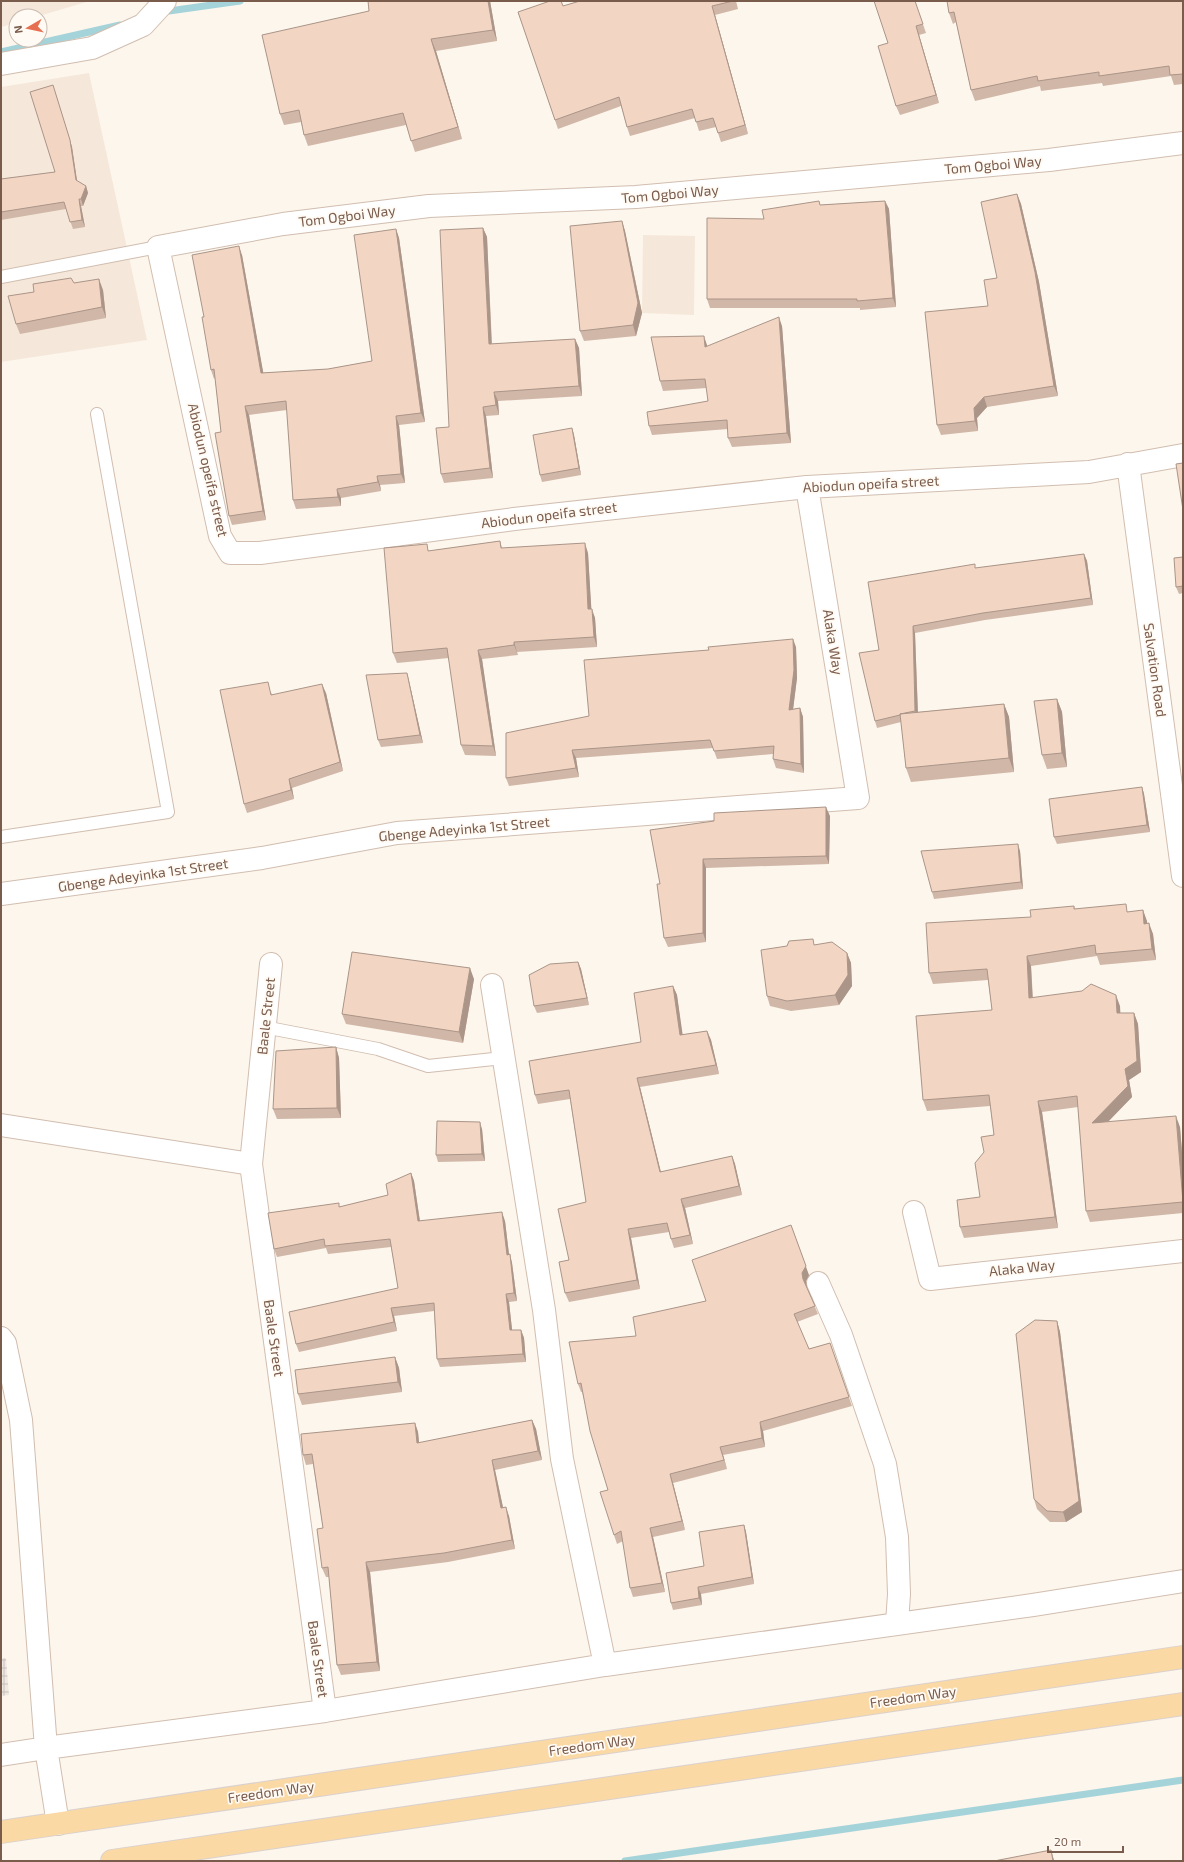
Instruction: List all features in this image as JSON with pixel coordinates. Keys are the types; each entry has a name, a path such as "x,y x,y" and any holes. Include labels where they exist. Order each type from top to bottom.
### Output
{"main road":[{"name":"Freedom Way","path":"1,1832 1183,1658"},
{"path":"112,1861 1183,1704"}],"street":[{"path":"1,64 92,48 143,25 165,1"},
{"name":"Tom Ogboi Way","path":"158,247 283,224 429,206 636,197 1049,160 1183,143"},
{"name":"Abiodun opeifa street","path":"158,247 220,536 230,553 260,553 514,519 807,487 1089,472 1183,455"},
{"name":"Salvation Road","path":"1128,464 1183,876"},
{"name":"Alaka Way","path":"807,487 858,798"},
{"name":"Gbenge Adeyinka 1st Street","path":"1,894 262,858 397,833 858,798"},
{"name":"Baale Street","path":"271,964 251,1164 325,1711"},
{"path":"492,985 544,1310 562,1459 605,1665"},
{"path":"1,1125 251,1164"},
{"name":"Alaka Way","path":"914,1212 930,1278 1183,1251"},
{"path":"818,1283 841,1335 885,1464 897,1538 899,1594 896,1623"},
{"path":"1,1338 5,1342 21,1420 46,1748 58,1824"},
{"path":"1,1755 325,1711 605,1665 1033,1605 1183,1581"}],"lane":[{"path":"1,277 158,247"},
{"path":"1,837 168,812 97,414"},
{"path":"264,1027 378,1049 428,1066 503,1058"}],"shaded area":[{"path":"1,1 90,1 48,13 48,8 8,8 8,25 1,27"},
{"path":"89,73 147,340 1,362 1,87"},
{"path":"643,235 695,236 694,315 642,313"},
{"path":"6,1658 9,1695 1,1696 1,1659"}],"building":[{"path":"368,1 488,1 493,30 431,39 458,127 411,141 403,113 304,135 299,110 280,114 262,35 369,11"},
{"path":"550,1 561,1 563,6 580,1 733,1 712,6 745,125 718,133 713,118 696,122 692,109 627,127 619,97 555,120 518,12"},
{"path":"874,1 915,1 923,24 916,26 936,95 896,106 878,46 888,43"},
{"path":"947,1 1183,1 1183,74 1170,75 1169,66 1099,76 1099,72 1038,81 1037,76 971,90 954,12 949,13"},
{"path":"53,85 70,140 76,180 86,186 81,199 79,199 82,220 70,222 64,202 1,212 1,179 55,172 30,92"},
{"path":"1017,194 1035,272 1054,386 984,397 974,408 975,421 937,425 925,312 988,306 984,280 997,278 981,202"},
{"path":"819,201 820,205 885,201 893,298 857,301 857,299 707,299 707,218 764,219 762,210"},
{"path":"622,221 638,303 633,325 580,331 570,226"},
{"path":"483,228 489,344 575,339 579,386 494,392 496,405 483,407 490,468 441,474 436,428 449,427 440,230"},
{"path":"396,229 421,413 396,416 401,474 377,476 378,482 337,489 338,497 293,500 286,401 245,406 263,511 229,516 215,433 221,432 214,369 211,370 202,317 204,317 192,255 239,246 261,373 328,369 372,361 354,235"},
{"path":"71,278 74,283 99,279 102,307 16,324 8,296 34,292 33,284"},
{"path":"779,317 787,433 728,438 727,420 649,426 647,412 708,401 705,379 660,381 651,337 704,336 705,347"},
{"path":"572,428 579,468 540,475 533,435"},
{"path":"1183,463 1183,510 1176,464"},
{"path":"500,541 501,548 585,543 588,609 592,609 594,637 514,642 514,645 478,650 493,746 461,745 447,648 393,653 384,548 427,544 428,551"},
{"path":"1084,554 1091,598 983,613 913,626 915,711 875,721 859,653 879,650 868,582 975,564 975,568"},
{"path":"1183,557 1183,586 1176,587 1174,558"},
{"path":"793,639 794,670 789,710 800,708 801,764 773,759 774,746 714,751 710,740 572,750 576,768 506,778 506,733 589,716 584,660 709,650 708,647"},
{"path":"407,673 420,735 378,740 366,675"},
{"path":"268,682 271,695 322,684 340,762 289,779 291,790 244,804 220,690"},
{"path":"1057,699 1062,753 1042,755 1034,701"},
{"path":"1004,704 1009,758 906,768 900,714"},
{"path":"1142,787 1147,825 1054,837 1049,799"},
{"path":"826,807 826,856 703,859 703,933 664,938 657,884 660,884 650,830 714,821 714,813"},
{"path":"1018,844 1021,882 932,892 921,851"},
{"path":"1126,904 1127,912 1143,910 1144,924 1149,923 1152,949 1096,954 1095,945 1027,956 1029,998 1082,991 1091,984 1116,995 1117,1013 1134,1013 1137,1061 1125,1069 1128,1086 1092,1123 1176,1116 1183,1202 1086,1211 1077,1096 1038,1101 1055,1217 960,1227 957,1200 980,1197 975,1163 984,1152 981,1137 994,1135 989,1095 923,1100 916,1016 992,1010 987,969 929,973 926,923 1031,917 1030,910 1074,906 1074,909"},
{"path":"813,939 814,945 832,942 847,953 848,975 835,995 787,1001 767,996 761,950 787,946 789,941"},
{"path":"352,952 470,968 459,1032 342,1014"},
{"path":"578,962 587,998 534,1006 529,975 550,964"},
{"path":"673,986 680,1035 707,1031 716,1065 637,1078 660,1172 732,1156 739,1186 681,1199 690,1235 671,1239 667,1223 628,1229 637,1280 565,1293 559,1262 569,1260 558,1209 586,1202 569,1090 535,1095 529,1061 641,1042 634,993"},
{"path":"336,1047 337,1108 273,1109 276,1051"},
{"path":"437,1121 480,1122 482,1154 436,1155"},
{"path":"411,1173 418,1221 502,1212 507,1255 510,1254 514,1293 506,1294 510,1330 521,1330 523,1354 437,1359 434,1303 391,1308 394,1322 296,1344 289,1312 398,1288 390,1239 325,1246 324,1239 274,1249 268,1213 339,1203 339,1207 388,1195 386,1184"},
{"path":"791,1225 806,1266 802,1273 803,1279 815,1306 794,1314 809,1349 830,1343 849,1397 760,1422 762,1438 720,1447 724,1460 670,1474 682,1521 650,1528 662,1583 630,1588 621,1531 614,1535 600,1492 608,1490 590,1431 581,1383 578,1384 569,1342 636,1336 633,1317 706,1301 692,1260"},
{"path":"1035,1320 1057,1321 1079,1501 1063,1512 1047,1511 1034,1499 1016,1334"},
{"path":"395,1357 398,1382 298,1394 295,1370"},
{"path":"532,1420 538,1451 492,1460 501,1508 506,1507 512,1540 444,1553 366,1562 377,1662 337,1665 328,1567 322,1568 317,1529 323,1528 312,1454 303,1455 301,1434 415,1423 417,1443"},
{"path":"744,1525 752,1577 698,1587 699,1598 671,1603 666,1573 704,1566 699,1532"},
{"path":"1051,1850 1053,1861 994,1861"}],"waterway":[{"path":"169,11 240,1"},
{"path":"1,52 120,25"},
{"path":"625,1861 1183,1780"}]}
